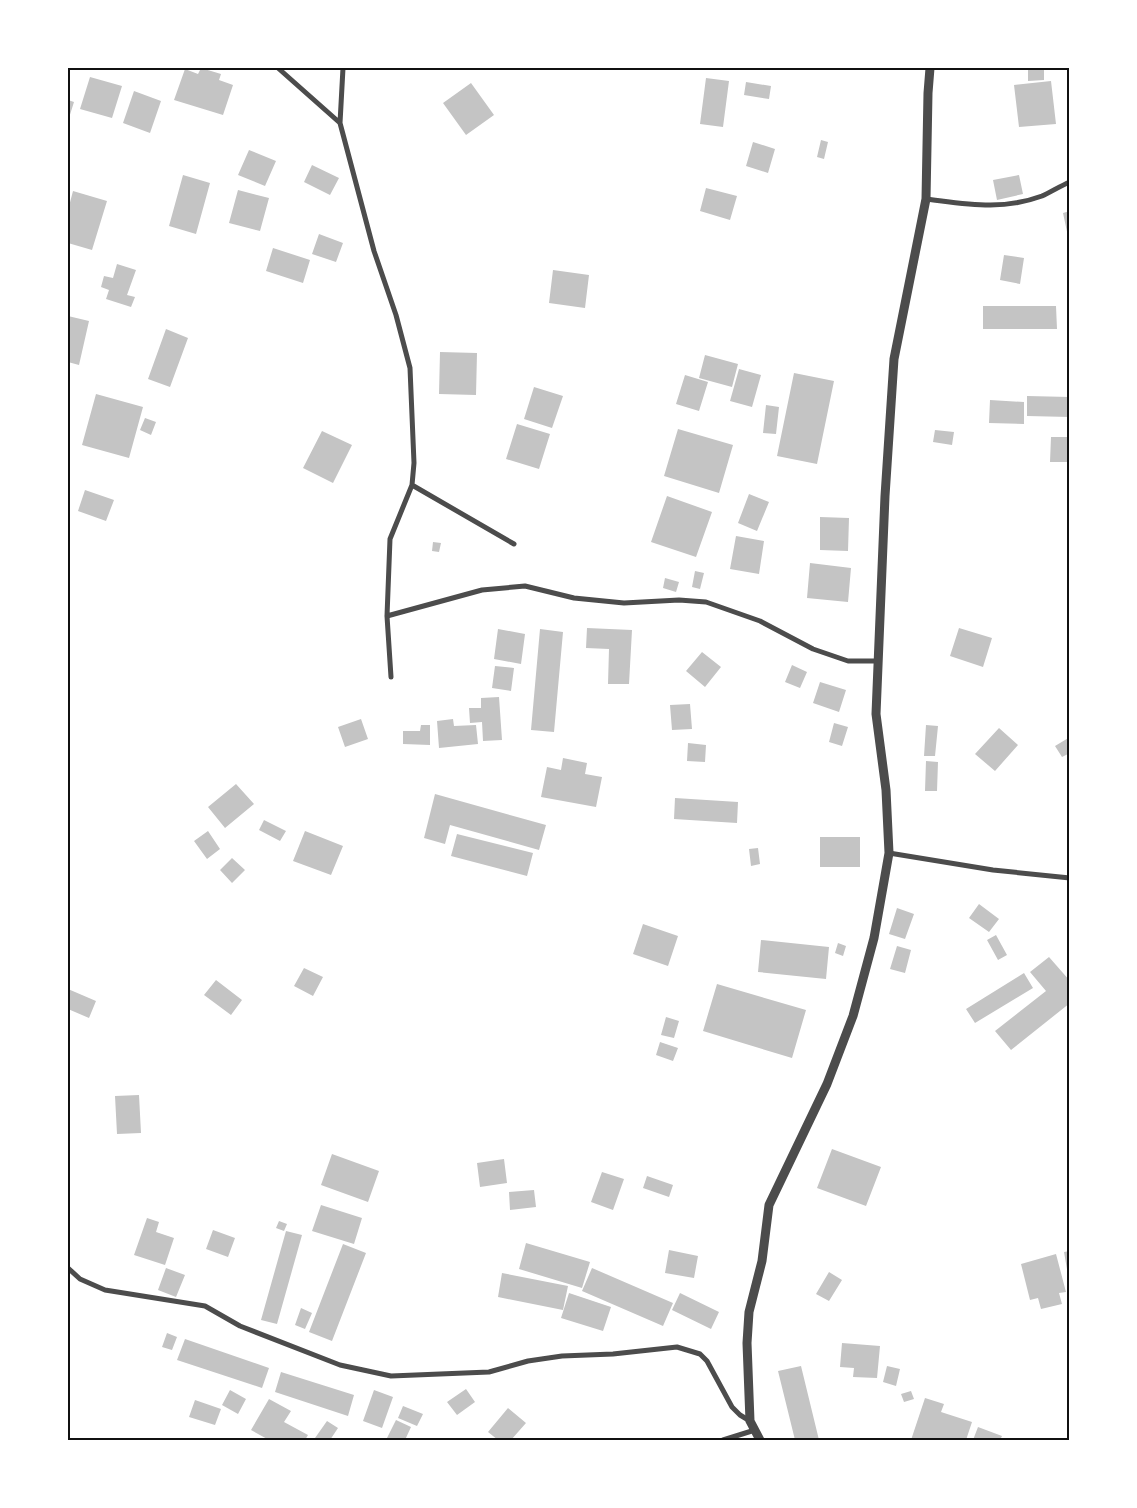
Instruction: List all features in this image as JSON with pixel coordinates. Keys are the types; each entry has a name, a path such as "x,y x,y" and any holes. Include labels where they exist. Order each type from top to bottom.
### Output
{"street":[{"path":"278,68 340,122"},
{"path":"343,68 340,122 374,251 396,315 410,368 414,428 412,485 390,539 387,616 391,677"},
{"path":"760,1440 750,1421 747,1343 749,1312 762,1261 770,1205 827,1084 853,1016 874,938 889,853 886,790 876,714 885,496 894,359 926,199 930,68"},
{"path":"926,199 989,207 1020,202 1043,195 1070,182"},
{"path":"412,485 514,544"},
{"path":"387,616 482,590 525,586 574,598 624,604 679,600 706,602 760,621 813,649 848,662 878,661"},
{"path":"889,853 1002,871 1070,878"},
{"path":"68,1268 80,1278 105,1290 205,1306 240,1326 340,1365 391,1376 489,1372 528,1361 562,1356 613,1354 677,1347 700,1354 707,1361 732,1407 750,1421"},
{"path":"723,1440 755,1430"}],"building":[{"path":"201,68 221,74 219,80 233,85 223,115 174,100 185,69 198,74"},
{"path":"1028,68 1044,68 1044,80 1028,81"},
{"path":"90,77 122,86 112,118 80,109"},
{"path":"706,78 729,81 723,127 700,124"},
{"path":"1051,81 1056,124 1019,127 1014,85"},
{"path":"746,82 771,86 769,99 744,95"},
{"path":"471,83 494,115 466,135 443,103"},
{"path":"134,91 161,101 150,133 123,123"},
{"path":"68,100 74,102 68,121"},
{"path":"821,140 828,142 824,159 817,157"},
{"path":"753,142 775,149 768,173 746,166"},
{"path":"249,150 276,161 265,186 238,175"},
{"path":"312,165 339,178 330,195 304,182"},
{"path":"183,175 210,183 196,234 169,226"},
{"path":"1019,175 1023,194 997,200 993,180"},
{"path":"706,188 737,196 730,220 700,211"},
{"path":"238,190 269,198 260,231 229,223"},
{"path":"73,191 107,201 92,250 68,243 68,210"},
{"path":"1070,211 1070,240 1069,241 1063,213"},
{"path":"319,234 343,243 336,262 312,254"},
{"path":"273,248 310,260 303,283 266,271"},
{"path":"1004,255 1024,258 1020,284 1000,280"},
{"path":"117,264 136,270 127,295 135,297 131,307 106,299 109,290 101,287 104,276 113,278"},
{"path":"553,270 589,275 585,308 549,303"},
{"path":"983,306 1056,306 1057,329 983,329"},
{"path":"68,316 89,321 79,365 68,362"},
{"path":"166,329 188,338 170,387 148,379"},
{"path":"440,352 477,353 476,395 439,394"},
{"path":"705,355 738,364 732,387 699,378"},
{"path":"739,369 761,375 752,407 730,401"},
{"path":"794,373 834,381 817,464 777,456"},
{"path":"685,375 708,382 699,411 676,404"},
{"path":"534,387 563,396 552,428 524,419"},
{"path":"96,394 143,407 129,458 82,445"},
{"path":"1027,396 1070,397 1070,417 1027,416"},
{"path":"990,400 1024,402 1024,424 989,423"},
{"path":"766,405 779,407 776,434 763,433"},
{"path":"145,418 156,422 151,435 140,430"},
{"path":"517,424 550,434 539,469 506,459"},
{"path":"678,429 733,445 719,493 664,476"},
{"path":"935,430 954,432 952,445 933,442"},
{"path":"322,431 352,445 333,483 303,468"},
{"path":"1051,437 1070,437 1070,462 1050,462"},
{"path":"85,490 114,500 106,521 78,511"},
{"path":"749,494 769,502 757,531 738,523"},
{"path":"667,496 712,512 696,557 651,542"},
{"path":"820,517 849,518 848,551 820,550"},
{"path":"736,536 764,541 759,574 730,569"},
{"path":"433,542 441,543 439,552 432,551"},
{"path":"810,563 851,568 848,602 807,598"},
{"path":"695,571 704,573 700,589 692,587"},
{"path":"665,578 679,582 676,592 663,588"},
{"path":"587,628 632,630 629,684 608,684 609,649 586,648"},
{"path":"959,628 992,638 983,667 950,656"},
{"path":"498,629 525,634 521,664 494,659"},
{"path":"540,629 563,632 554,732 531,730"},
{"path":"702,652 721,667 705,687 686,671"},
{"path":"792,665 807,672 800,688 785,682"},
{"path":"495,666 514,668 511,691 492,688"},
{"path":"820,682 846,690 839,712 813,703"},
{"path":"499,697 502,740 483,741 482,722 470,723 469,708 481,708 481,698"},
{"path":"690,704 692,729 672,730 670,705"},
{"path":"361,719 368,739 345,747 338,727"},
{"path":"453,719 454,726 476,725 478,744 439,748 437,721"},
{"path":"834,723 848,727 842,746 829,742"},
{"path":"421,725 430,725 430,745 403,744 403,731 420,731"},
{"path":"926,725 938,726 935,756 924,756"},
{"path":"999,728 1018,745 995,771 975,754"},
{"path":"1070,737 1070,753 1062,757 1055,746"},
{"path":"688,743 706,745 705,762 687,761"},
{"path":"563,758 587,763 585,774 602,777 596,807 541,797 547,767 561,770"},
{"path":"926,761 938,762 937,791 925,791"},
{"path":"236,784 254,804 225,828 208,807"},
{"path":"435,794 546,825 539,850 450,825 445,844 424,838"},
{"path":"675,798 738,802 737,823 674,819"},
{"path":"264,820 286,831 280,841 259,830"},
{"path":"208,831 220,849 207,859 194,841"},
{"path":"305,831 343,846 331,875 293,861"},
{"path":"457,834 533,853 527,876 451,856"},
{"path":"820,837 860,837 860,867 820,867"},
{"path":"758,848 760,864 751,866 749,849"},
{"path":"232,858 245,870 232,883 220,870"},
{"path":"979,904 999,919 989,932 969,918"},
{"path":"897,908 914,914 905,939 889,934"},
{"path":"643,924 678,936 668,966 633,954"},
{"path":"996,935 1007,955 998,960 987,940"},
{"path":"761,940 829,947 826,979 758,972"},
{"path":"838,943 846,946 843,956 835,953"},
{"path":"897,946 911,950 905,973 890,969"},
{"path":"1049,957 1070,981 1070,1003 1011,1050 995,1031 1046,991 1030,972"},
{"path":"304,968 323,977 313,996 294,986"},
{"path":"1024,973 1033,988 975,1023 966,1009"},
{"path":"216,980 242,1000 231,1015 204,995"},
{"path":"717,984 806,1010 792,1058 703,1031"},
{"path":"68,989 96,1001 89,1018 68,1009"},
{"path":"666,1017 679,1021 674,1038 661,1035"},
{"path":"660,1042 678,1048 673,1061 656,1055"},
{"path":"139,1095 141,1133 117,1134 115,1096"},
{"path":"832,1149 881,1167 866,1206 817,1188"},
{"path":"332,1154 379,1171 368,1202 321,1185"},
{"path":"504,1159 507,1183 480,1187 477,1163"},
{"path":"602,1172 624,1179 613,1210 591,1202"},
{"path":"647,1176 673,1185 669,1197 643,1188"},
{"path":"534,1190 536,1207 510,1210 509,1192"},
{"path":"321,1205 362,1218 354,1244 312,1231"},
{"path":"147,1218 159,1222 156,1232 174,1238 165,1265 134,1255"},
{"path":"279,1221 287,1224 284,1231 276,1228"},
{"path":"213,1230 235,1238 228,1257 206,1249"},
{"path":"286,1231 302,1235 277,1324 261,1320"},
{"path":"526,1243 590,1262 582,1288 519,1269"},
{"path":"343,1244 366,1253 332,1341 309,1332"},
{"path":"669,1250 698,1256 694,1278 665,1273"},
{"path":"1070,1251 1070,1275 1068,1275 1064,1252"},
{"path":"1056,1254 1066,1292 1059,1293 1062,1304 1041,1309 1038,1298 1030,1300 1021,1264"},
{"path":"166,1268 185,1275 176,1297 158,1290"},
{"path":"592,1268 673,1303 663,1326 582,1291"},
{"path":"829,1272 842,1280 829,1301 816,1294"},
{"path":"502,1273 568,1286 563,1310 498,1297"},
{"path":"569,1293 611,1307 603,1331 561,1318"},
{"path":"680,1293 719,1312 711,1329 672,1310"},
{"path":"301,1308 312,1313 305,1329 295,1325"},
{"path":"167,1333 177,1337 172,1350 162,1347"},
{"path":"185,1339 269,1368 262,1388 177,1360"},
{"path":"842,1343 880,1346 877,1378 853,1377 854,1368 840,1367"},
{"path":"801,1366 819,1440 795,1440 778,1371"},
{"path":"887,1366 900,1369 896,1386 883,1382"},
{"path":"281,1372 354,1395 348,1416 275,1392"},
{"path":"466,1389 475,1402 457,1415 447,1402"},
{"path":"230,1390 246,1399 238,1414 222,1405"},
{"path":"374,1390 393,1397 382,1428 363,1421"},
{"path":"911,1391 914,1399 904,1402 901,1394"},
{"path":"925,1398 944,1404 941,1412 972,1422 966,1440 911,1440"},
{"path":"269,1399 291,1411 284,1422 308,1435 305,1440 269,1440 251,1430"},
{"path":"195,1400 221,1409 215,1425 189,1417"},
{"path":"403,1406 423,1414 417,1426 398,1418"},
{"path":"508,1408 526,1423 511,1440 498,1440 488,1432"},
{"path":"396,1420 411,1427 405,1440 386,1440"},
{"path":"327,1421 338,1428 330,1440 318,1440 315,1438"},
{"path":"978,1427 1002,1436 1000,1440 973,1440"}]}
